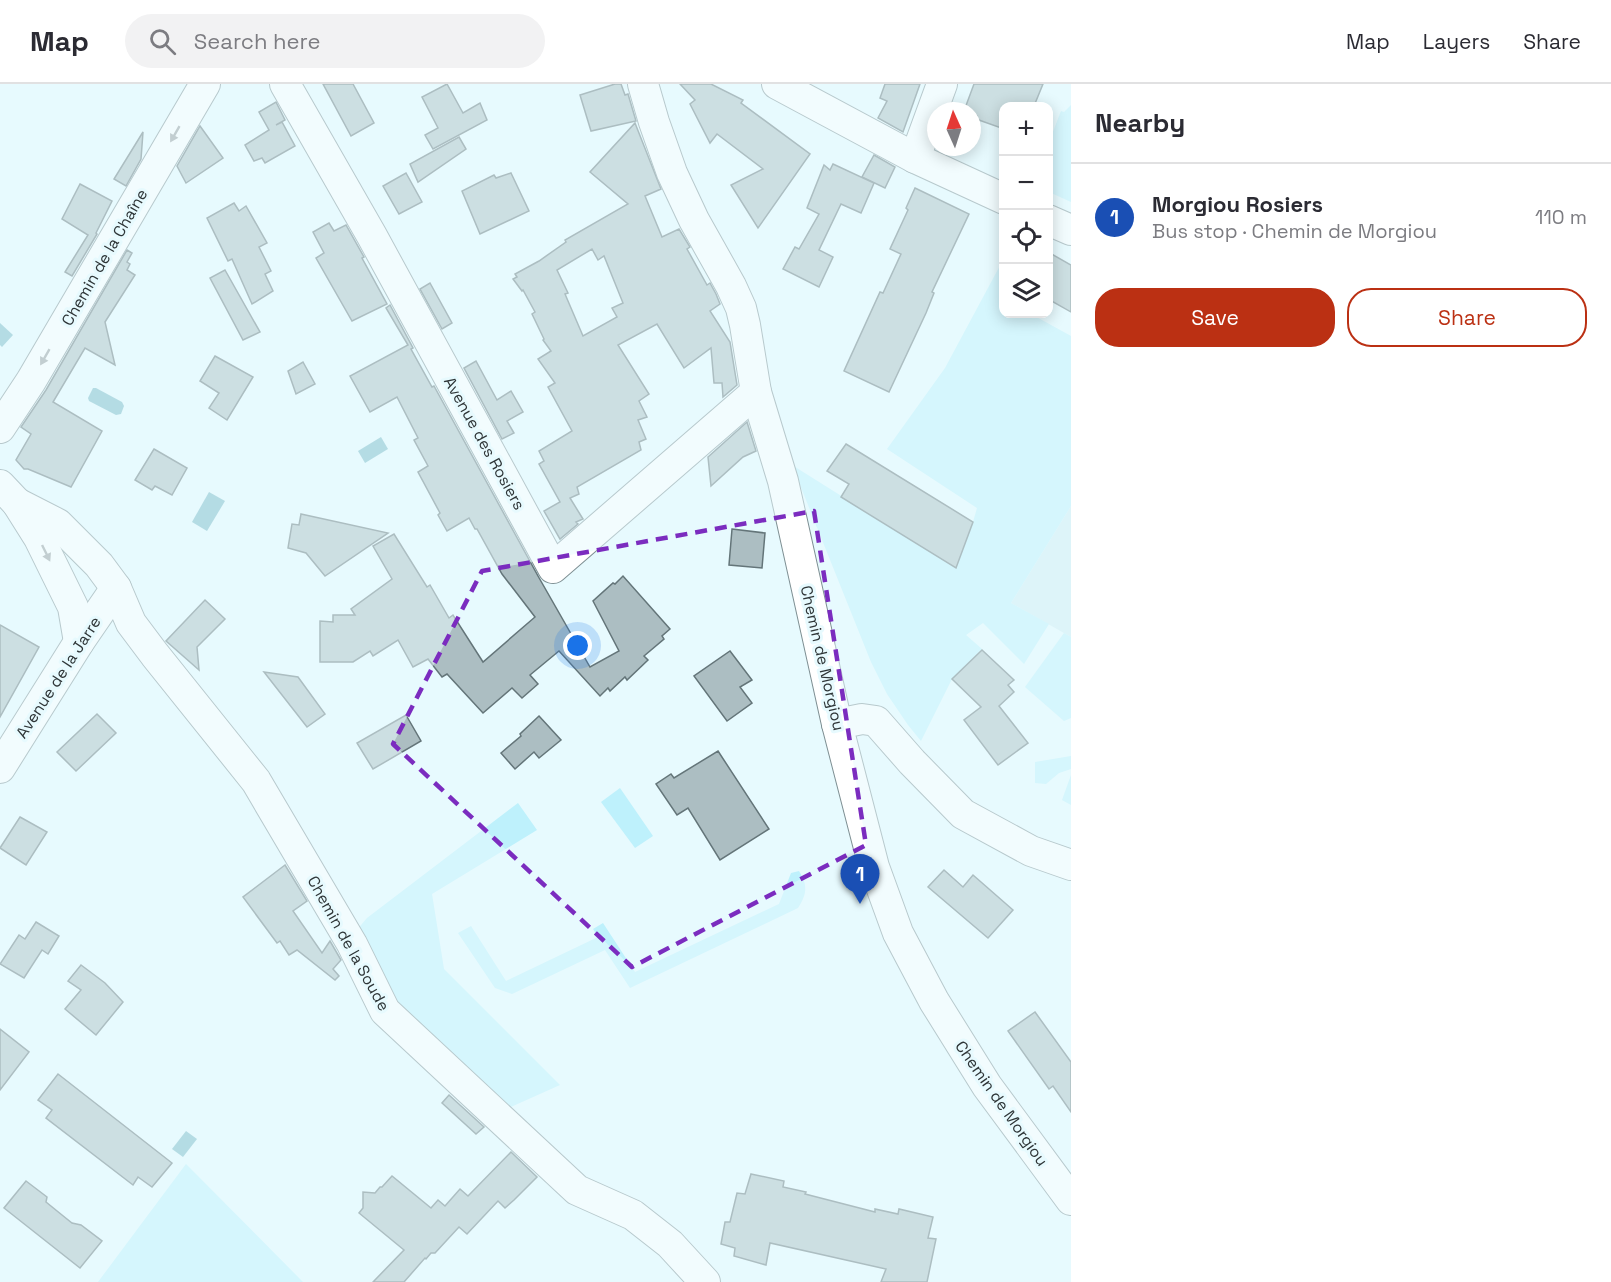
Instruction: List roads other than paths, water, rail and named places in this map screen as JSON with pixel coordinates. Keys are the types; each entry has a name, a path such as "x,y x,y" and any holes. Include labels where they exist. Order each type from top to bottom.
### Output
{"street":[{"name":"Chemin de la Chaîne","path":"0,428 31,381 205,84"},
{"name":"Avenue des Rosiers","path":"285,84 372,236 553,568 756,392"},
{"name":"Chemin de Morgiou","path":"643,84 672,172 694,220 741,308 756,392 783,481 837,724 874,867 898,933 934,1001 987,1086 1071,1200"},
{"path":"777,84 915,158 999,197"},
{"path":"915,158 942,84"},
{"path":"1053,222 1071,230"},
{"path":"9,494 39,538 73,607 79,642"},
{"name":"Chemin de la Soude","path":"9,494 58,524 99,566 116,588 132,623 143,639 256,781 352,944 385,1011 577,1190 633,1215 670,1244 705,1282"},
{"name":"Avenue de la Jarre","path":"0,768 79,642 116,588"},
{"path":"837,724 862,719 876,721 963,814 1031,851 1071,865"}],"place":[{"name":"Morgiou Rosiers","path":"860,904"}]}
